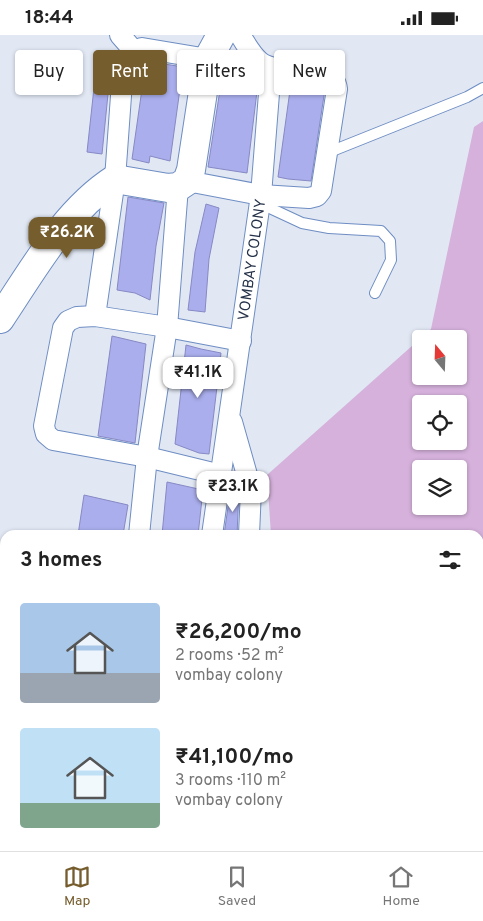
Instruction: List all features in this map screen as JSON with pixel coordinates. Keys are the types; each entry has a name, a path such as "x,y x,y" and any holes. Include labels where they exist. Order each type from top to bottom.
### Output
{"street":[{"path":"120,35 133,50"},
{"path":"213,50 221,35"},
{"path":"240,35 261,63 271,68 326,74 333,77 336,83 337,89 321,191 317,197 309,199 260,199 271,68"},
{"path":"137,50 142,48 154,50"},
{"path":"94,316 115,179 122,95"},
{"path":"140,530 147,457 167,327 183,184 191,170 202,95"},
{"path":"0,319 59,232 95,193 115,179"},
{"name":"VOMBAY COLONY","path":"115,179 168,188 183,184 260,199 213,530"},
{"name":"VOMBAY COLONY","path":"147,457 53,440 46,434 44,426 63,329 68,321 76,317 94,316 240,341"},
{"path":"230,415 251,489 250,530"},
{"path":"147,457 220,475"}],"lane":[{"path":"327,153 467,97 483,88"},
{"path":"260,199 302,223 329,228 381,231 390,241 391,260 375,293"}],"shaded area":[{"path":"483,121 483,530 271,530 267,475 412,346 412,385 468,385 468,330 430,330 474,127"}],"building":[{"path":"167,64 177,66 177,95 179,95 170,161 150,156 149,163 132,159 141,95 167,95"},
{"path":"93,95 108,95 102,154 87,152"},
{"path":"219,95 257,95 247,173 208,167"},
{"path":"289,95 324,95 311,181 278,177"},
{"path":"128,197 164,203 156,246 150,300 135,293 117,290"},
{"path":"206,204 219,208 209,259 205,312 188,310 195,252"},
{"path":"112,336 146,344 135,443 98,436"},
{"path":"186,345 221,353 209,454 199,453 175,444"},
{"path":"167,482 203,490 199,530 162,530"},
{"path":"231,486 238,487 237,530 225,530"},
{"path":"84,495 128,505 124,530 79,530"}]}
